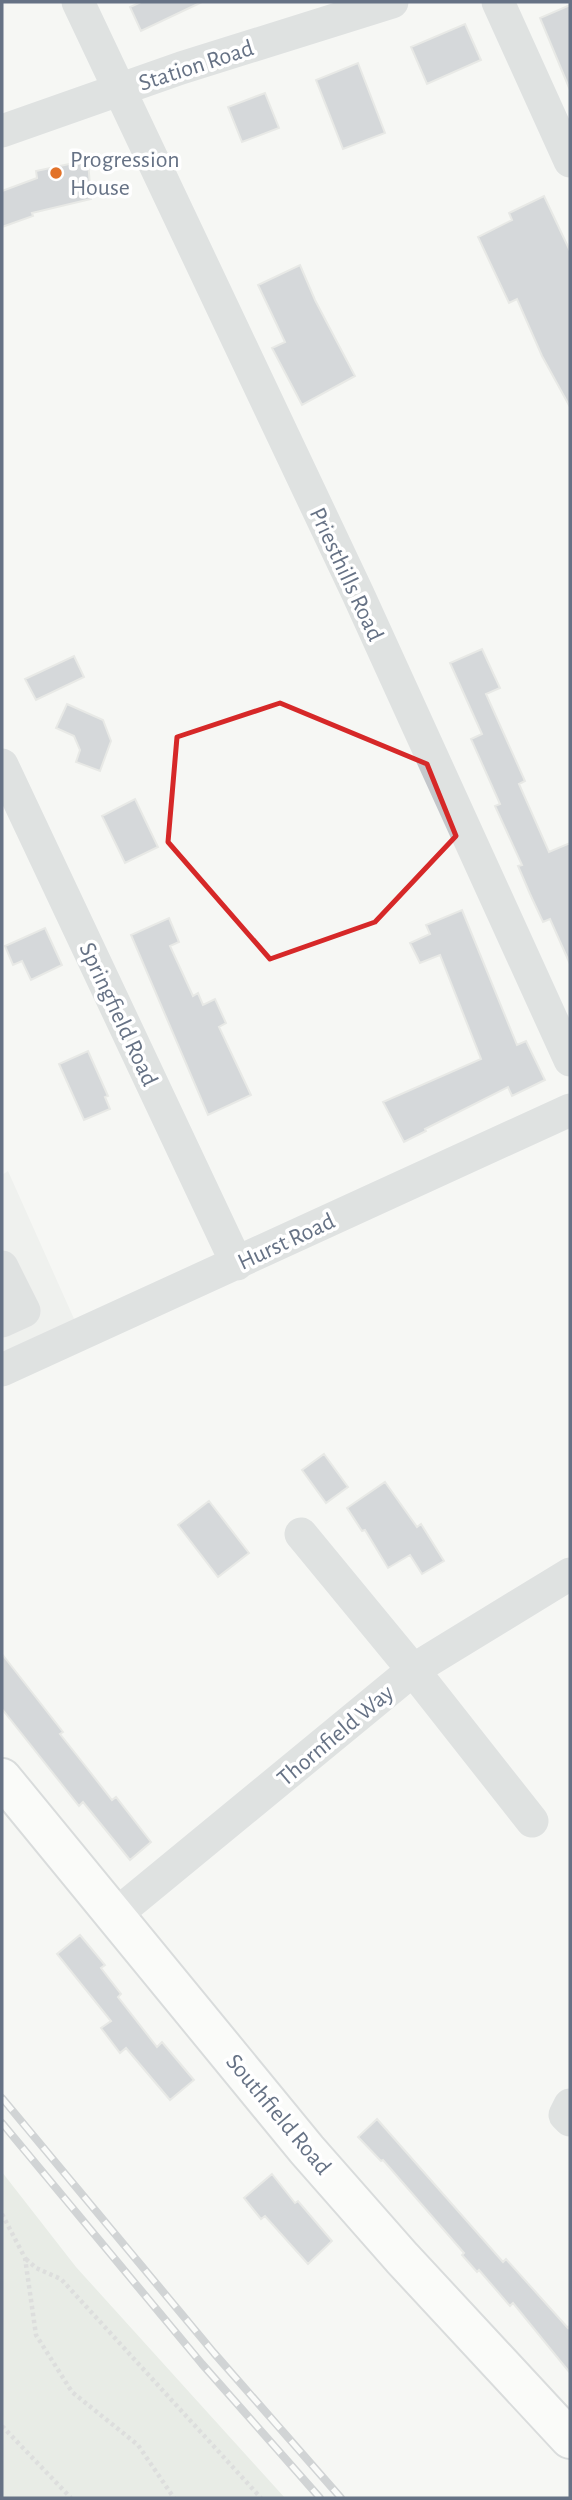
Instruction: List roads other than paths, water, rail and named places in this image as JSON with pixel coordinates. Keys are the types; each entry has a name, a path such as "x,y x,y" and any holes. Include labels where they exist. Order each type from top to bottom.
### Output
{"main road":[{"name":"Southfield Road","path":"2,1778 307,2150 570,2439"}],"street":[{"name":"Priesthills Road","path":"78,2 358,594 570,1060"},
{"name":"Station Road","path":"2,131 392,2"},
{"path":"498,2 570,161"},
{"name":"Springfield Road","path":"2,765 237,1264"},
{"name":"Hurst Road","path":"2,1370 570,1110"},
{"path":"2,1267 24,1311 2,1321"},
{"path":"301,1534 532,1821"},
{"name":"Thornfield Way","path":"114,1916 413,1670 570,1574"},
{"path":"570,2105 565,2115 570,2120"}],"railway":[{"path":"2,2098 214,2353 341,2498"},
{"path":"2,2123 202,2364 320,2498"}],"place":[{"name":"Progression House","path":"56,173"}]}
